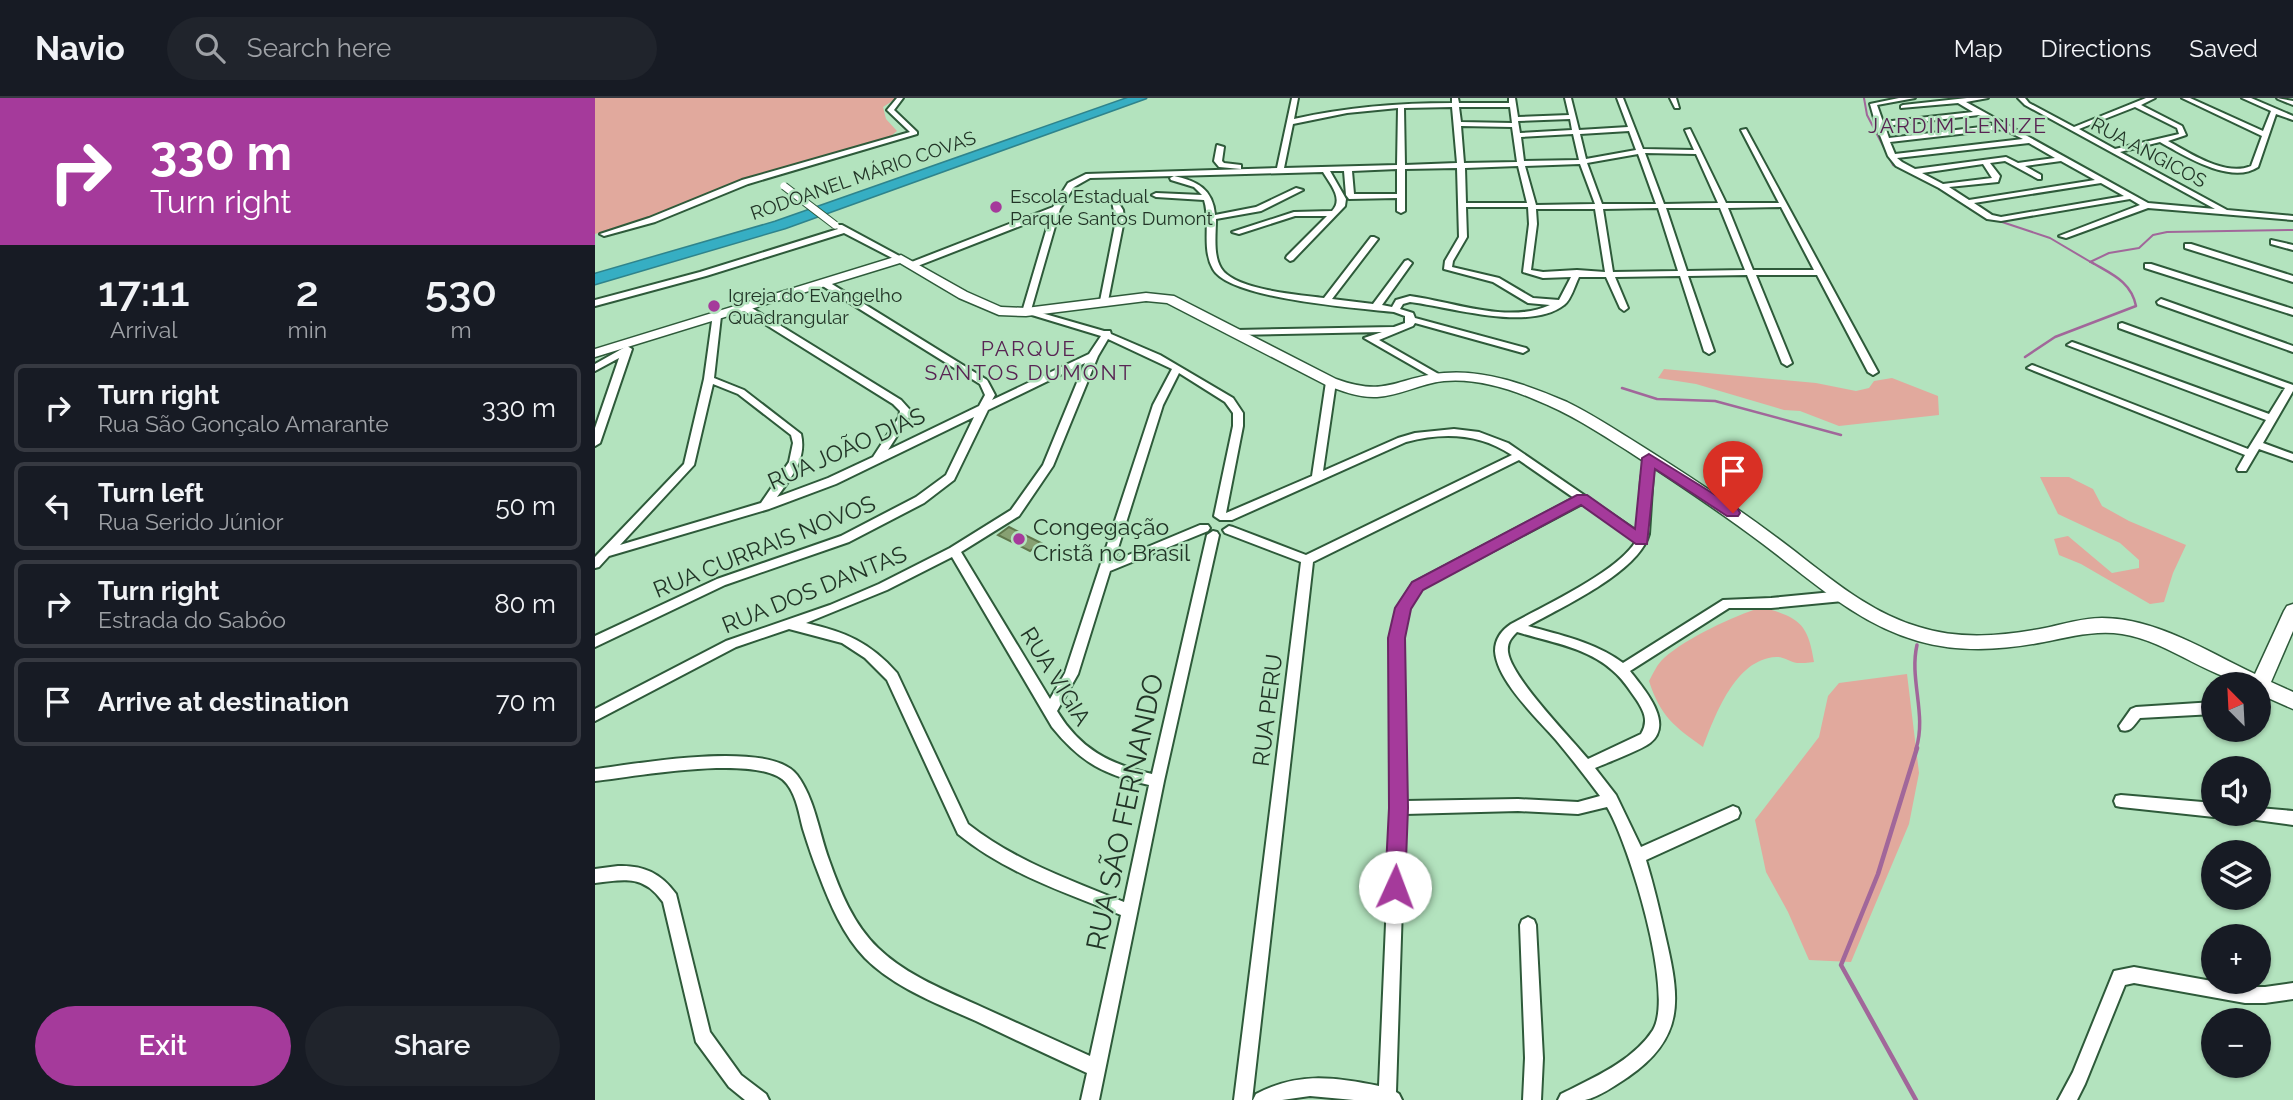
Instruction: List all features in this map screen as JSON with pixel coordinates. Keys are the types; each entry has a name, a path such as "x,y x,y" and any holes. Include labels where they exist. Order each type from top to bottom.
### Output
{"highway":[{"name":"RODOANEL MÁRIO COVAS","path":"595,265 790,208 1108,98"},
{"name":"RODOANEL MÁRIO COVAS","path":"595,279 780,225 1140,98"}],"street":[{"path":"604,234 652,220 770,174 915,133 890,110 884,98"},
{"path":"890,110 900,98"},
{"path":"1281,166 1295,98"},
{"path":"1342,110 1344,98"},
{"path":"1567,98 1583,162 1598,201 1609,273 1625,308"},
{"path":"1620,98 1661,206 1709,351"},
{"path":"1673,98 1677,107"},
{"path":"1875,107 1912,98"},
{"path":"1875,107 1985,98"},
{"name":"RUA ANGICOS","path":"2021,98 2027,104 2227,212"},
{"path":"2074,129 2153,98"},
{"path":"2185,98 2266,135"},
{"path":"2245,98 2293,118"},
{"path":"2280,98 2293,103"},
{"path":"1292,122 1342,110 1513,101 1521,165 1532,206 1533,224 1527,272 1543,275 1820,272"},
{"path":"1959,101 2129,197 2148,205 2293,218"},
{"path":"1455,102 1461,166 1463,237 1449,261 1450,270 1496,280 1531,301 1562,303"},
{"path":"2114,151 2183,135 2183,130 2136,105"},
{"path":"1401,106 1401,211"},
{"path":"1875,107 1879,125 1892,156 1912,172 1942,186 1990,217 2001,219 2129,197"},
{"path":"2162,141 2225,170 2241,173 2254,167 2274,111"},
{"path":"1879,125 1979,113"},
{"path":"1458,124 1572,117"},
{"path":"1886,140 2004,127"},
{"path":"1517,135 1632,129"},
{"path":"1688,130 1723,206 1787,363"},
{"path":"1744,130 1873,372"},
{"path":"1892,156 2028,141"},
{"path":"1220,148 1218,161 1222,165 1326,170 1400,166 1521,165 1583,162 1640,151 1698,152"},
{"path":"1938,151 1955,166"},
{"path":"1912,172 2006,159 2038,177"},
{"path":"2019,165 2060,159"},
{"path":"1942,186 1995,180 1996,176 1985,162"},
{"path":"1026,312 1056,209 1071,185 1080,179 1103,175 1331,163 1348,169"},
{"path":"1348,169 1352,197 1401,197"},
{"path":"1290,258 1341,206 1342,199 1326,170"},
{"path":"770,174 835,225 989,308 1026,312 1146,297 1170,299 1331,382 1355,391 1375,394 1439,378 1470,379 1541,396 1580,415 1649,458 1733,513 1843,596 1893,625 1941,640 1973,643 2013,640 2089,625 2134,629 2230,672"},
{"path":"1160,174 1201,188 1207,198 1211,218 1214,262 1217,270 1226,278 1266,290 1408,313 1412,320 1523,350"},
{"path":"1969,202 2100,181"},
{"path":"1211,218 1258,209 1299,190"},
{"path":"1156,195 1207,198"},
{"path":"1104,302 1121,215 1115,204"},
{"path":"1462,205 1784,205"},
{"path":"2063,236 2148,205"},
{"path":"595,353 824,283 907,262 1056,209"},
{"path":"1236,232 1294,214 1334,213"},
{"path":"595,303 844,230"},
{"path":"595,309 716,275 820,237"},
{"path":"1327,300 1374,239"},
{"path":"2274,242 2293,248"},
{"path":"2188,246 2293,279"},
{"path":"1376,307 1408,263"},
{"path":"2148,266 2293,312"},
{"path":"1395,310 1399,302 1410,299 1531,315 1548,311 1562,303 1577,273"},
{"path":"824,283 977,375 989,390 984,408"},
{"path":"2161,302 2293,349"},
{"path":"744,307 897,402 905,410 904,417 877,459"},
{"path":"1026,312 1072,322 1108,334 1229,400 1238,413 1238,426 1226,521"},
{"path":"595,564 689,465 709,379 716,316"},
{"path":"1373,339 1406,327 1412,320"},
{"path":"2122,326 2292,388 2242,470"},
{"path":"1237,333 1397,329"},
{"path":"1349,330 1373,339 1439,378"},
{"name":"RUA DOS DANTAS","path":"595,715 731,644 883,587 954,551 1015,513 1048,466 1093,356 1108,334"},
{"path":"595,368 642,339"},
{"path":"2072,345 2272,419"},
{"path":"595,443 626,350"},
{"name":"RUA JOÃO DIAS","path":"606,553 765,506 832,481 1093,356"},
{"path":"2032,368 2254,449 2293,458"},
{"path":"1050,710 1071,674 1158,405 1176,370"},
{"path":"709,379 741,391 796,434 799,450 765,506"},
{"path":"1317,477 1331,382"},
{"name":"RUA CURRAIS NOVOS","path":"595,642 721,582 845,538 920,500 950,477 984,408"},
{"path":"1107,568 1209,531 1317,477 1421,434 1435,431 1469,433 1493,439 1642,540"},
{"path":"1209,531 1209,519 1226,521 1307,560 1519,456"},
{"path":"1567,1100 1602,1082 1640,1057 1660,1035 1667,1009 1667,977 1638,856 1611,800 1511,674 1501,648 1503,638 1515,626 1628,561 1640,547 1649,458"},
{"path":"1262,1100 1276,1092 1299,1086 1324,1086 1390,1099 1398,808 1396,638 1408,597 1417,586 1434,576 1582,499"},
{"name":"RUA SÃO FERNANDO","path":"1090,1100 1209,531"},
{"name":"RUA VIGIA","path":"954,551 1057,723 1082,753 1118,772 1157,781"},
{"name":"RUA PERU","path":"1243,1100 1307,560"},
{"path":"1622,670 1727,603 1771,603 1843,596"},
{"path":"2265,672 2293,611"},
{"path":"789,624 853,641 880,662 892,677 963,829 980,845 1015,863 1131,912"},
{"path":"1515,626 1605,657 1622,670 1648,705 1652,730 1636,743 1586,766"},
{"path":"2271,691 2293,701"},
{"path":"2126,726 2136,713 2201,709"},
{"path":"595,775 739,761 779,768 790,777 798,794 845,915 861,940 879,958 924,989 1097,1068"},
{"path":"1398,808 1518,805 1578,808 1611,800"},
{"path":"2121,801 2201,809"},
{"path":"1638,856 1733,813"},
{"path":"2271,816 2293,818"},
{"path":"595,876 639,873 661,884 670,899 702,1036 735,1082 760,1100"},
{"path":"1528,925 1534,1058 1532,1100"},
{"path":"2067,1100 2079,1078 2120,977 2134,975 2245,995 2293,990"}],"shaded area":[{"path":"595,98 897,98 883,107 886,119 897,131 891,136 870,143 722,187 660,215 595,234"},
{"path":"1664,369 1816,383 1856,391 1869,388 1874,381 1892,378 1938,396 1939,415 1839,426 1800,411 1784,410 1696,384 1658,378"},
{"path":"2040,477 2069,477 2093,489 2102,506 2129,521 2186,545 2164,602 2150,604 2081,564 2059,555 2054,539 2068,536 2112,573 2139,568 2139,560 2120,543 2058,514"},
{"path":"1762,607 1794,619 1800,624 1809,639 1814,662 1797,663 1776,657 1762,660 1749,668 1729,691 1703,747 1670,720 1658,703 1649,681 1657,666 1674,650 1724,622"},
{"path":"1907,674 1919,773 1909,824 1851,962 1809,960 1788,912 1766,872 1755,820 1819,737 1828,696 1839,683"}],"building":[{"name":"Congegação Cristã no Brasil","path":"1009,527 1041,543 1030,551 998,535"}],"waterway":[{"path":"1864,98 1867,115 1893,165 1910,173"},
{"path":"1993,219 2050,238 2090,262"},
{"path":"2090,262 2109,253 2139,248 2153,235 2167,232 2293,230"},
{"path":"2090,262 2094,264"},
{"path":"2025,357 2055,337 2136,306 2125,284 2091,262"},
{"path":"1622,388 1657,399 1715,401 1841,435"},
{"path":"1916,749 1920,723 1915,671 1917,645"},
{"path":"1916,1100 1841,965 1878,874 1917,748"}],"place":[{"name":"Escola Estadual Parque Santos Dumont","path":"996,207"},
{"name":"Igreja do Evangelho Quadrangular","path":"714,306"},
{"name":"Congegação Cristã no Brasil","path":"1019,539"}],"district":[{"name":"JARDIM LENIZE","path":"1958,125"},
{"name":"PARQUE SANTOS DUMONT","path":"1029,360"}],"route":[{"path":"1395,887 1398,808 1396,638 1403,608 1417,586 1582,499 1642,540 1649,458 1733,513"}]}
